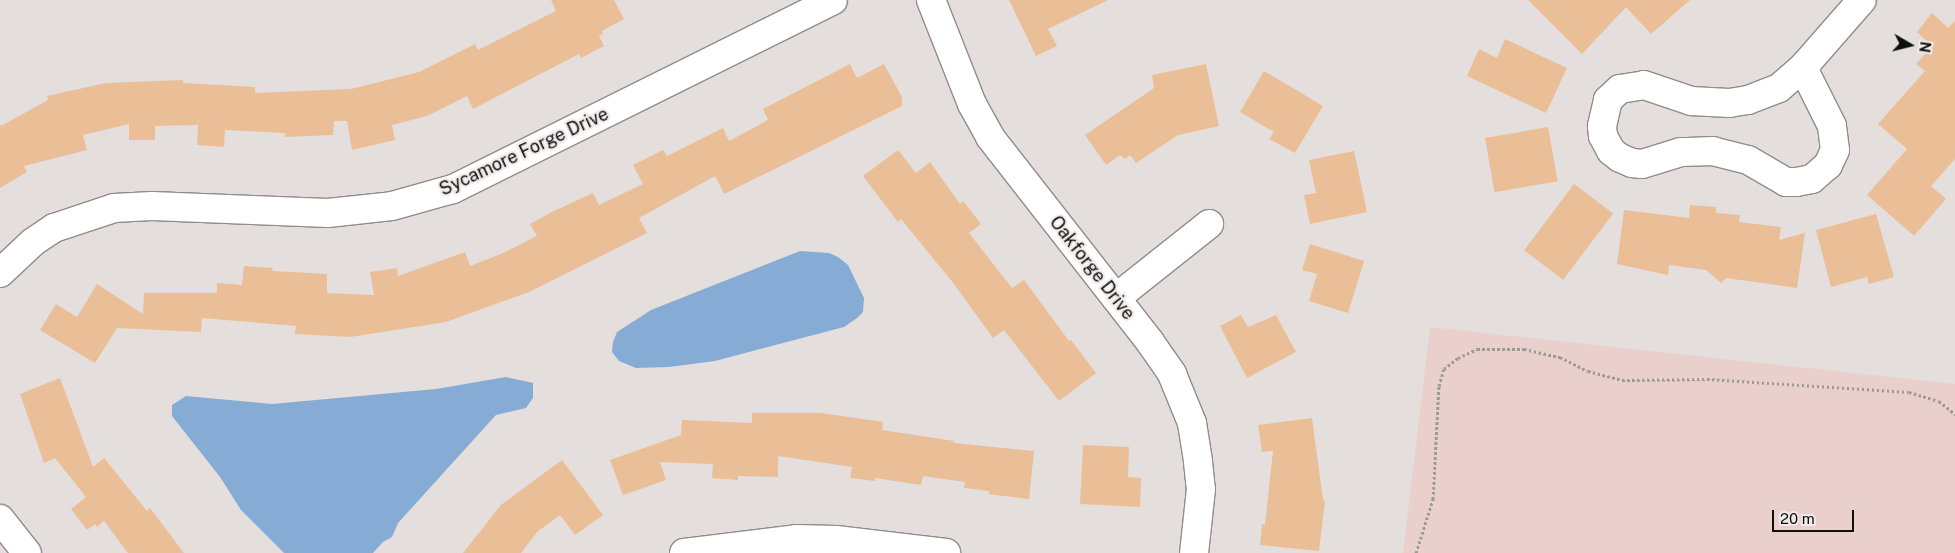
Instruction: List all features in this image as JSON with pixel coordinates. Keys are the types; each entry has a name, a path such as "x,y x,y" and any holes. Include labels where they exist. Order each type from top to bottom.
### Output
{"street":[{"name":"Sycamore Forge Drive","path":"0,273 34,242 54,228 114,208 152,206 328,213 392,206 453,189 833,0"},
{"name":"Oakforge Drive","path":"931,0 972,104 990,137 1165,363 1183,398 1192,423 1201,488 1194,553"},
{"path":"1806,65 1806,74 1832,126 1835,150 1828,165 1812,179 1786,182 1748,160 1713,151 1682,152 1642,164 1632,163 1620,158 1611,151 1603,136 1602,126 1608,100 1620,89 1644,85 1692,101 1729,103 1748,100 1770,92 1788,82 1806,65 1862,0"},
{"path":"1116,298 1209,224"},
{"path":"0,519 27,553"},
{"path":"684,553 796,539 836,540 946,553"}],"path":[{"path":"1416,553 1433,499 1439,386 1444,370 1458,358 1477,349 1524,349 1560,357 1588,371 1622,380 1707,379 1909,392 1940,401 1955,414"}],"shaded area":[{"path":"1430,327 1955,384 1955,553 1403,553"}],"water":[{"path":"800,251 829,253 848,265 864,298 863,312 857,318 844,327 715,361 669,367 636,368 619,361 612,352 617,332 651,310"},
{"path":"506,377 533,383 533,398 526,408 496,415 398,523 392,537 383,542 373,553 284,553 241,510 220,477 172,416 172,405 186,396 272,404 436,389"}],"building":[{"path":"551,0 614,0 624,19 602,31 603,34 599,36 604,46 581,58 579,54 473,109 467,96 427,116 392,125 395,140 352,150 347,121 334,121 333,135 285,137 285,133 225,130 224,147 197,145 198,125 155,126 155,140 129,140 129,124 83,135 87,150 24,166 27,172 0,188 0,124 1,126 48,100 47,96 106,83 183,80 183,83 255,87 255,93 351,89 419,72 475,44 478,50 556,11"},
{"path":"1009,0 1108,0 1048,29 1057,46 1036,56"},
{"path":"1528,0 1690,0 1651,34 1626,7 1582,54"},
{"path":"1932,13 1948,28 1955,21 1955,159 1931,186 1946,199 1914,236 1867,195 1907,149 1878,124 1925,71 1916,64 1932,46 1917,32"},
{"path":"1505,39 1567,68 1546,113 1467,76 1479,49 1497,58"},
{"path":"850,64 857,78 884,64 902,97 902,106 724,194 715,176 639,218 647,233 529,292 446,322 350,337 295,334 296,326 202,318 201,332 117,328 95,363 40,330 56,304 77,317 97,284 143,314 144,293 217,293 217,283 242,285 244,266 273,268 272,271 327,274 327,293 374,295 370,272 397,268 398,276 465,252 470,266 501,254 537,236 530,224 554,211 593,193 599,205 643,184 633,165 663,150 667,156 723,128 729,141 768,120 763,109"},
{"path":"1206,64 1219,126 1178,135 1136,163 1130,155 1125,159 1120,155 1106,165 1085,135 1154,88 1152,75"},
{"path":"1264,71 1323,106 1295,153 1269,139 1274,132 1240,112"},
{"path":"1548,127 1558,181 1495,192 1485,138"},
{"path":"898,150 916,173 930,162 960,204 963,201 981,224 969,233 1012,288 1024,280 1069,341 1071,340 1096,373 1059,401 1004,330 993,338 954,284 901,219 898,222 863,176"},
{"path":"1354,151 1367,212 1310,224 1304,195 1316,193 1309,160"},
{"path":"1574,184 1613,213 1563,280 1524,250"},
{"path":"1690,205 1716,207 1716,213 1740,215 1739,222 1781,227 1779,240 1805,233 1797,288 1726,278 1721,283 1706,270 1669,265 1668,275 1617,264 1624,210 1689,218"},
{"path":"1876,214 1894,277 1869,284 1867,277 1831,287 1816,230"},
{"path":"1310,244 1364,261 1348,313 1309,301 1317,274 1302,270"},
{"path":"1241,315 1248,327 1276,315 1296,352 1247,378 1220,326"},
{"path":"60,378 93,467 104,458 147,511 150,508 184,553 128,553 104,521 97,527 95,524 87,530 71,509 86,497 55,458 44,463 20,394"},
{"path":"752,413 821,413 883,422 882,430 954,441 954,443 1034,451 1029,499 989,494 989,491 964,488 965,482 923,476 921,485 875,478 875,481 850,478 852,467 778,456 778,477 738,476 738,480 712,478 713,464 660,462 666,480 623,495 610,460 681,435 682,420 752,423"},
{"path":"1312,418 1323,500 1325,501 1319,551 1260,545 1262,524 1265,525 1273,451 1262,452 1258,425"},
{"path":"1083,445 1129,447 1128,477 1141,478 1140,507 1080,504"},
{"path":"562,460 603,515 575,535 560,515 537,532 521,553 463,553 501,505"}]}
